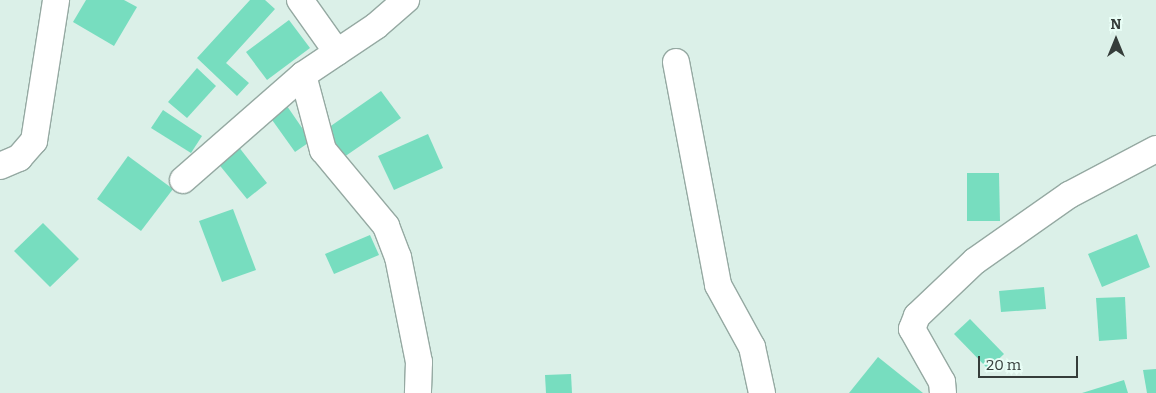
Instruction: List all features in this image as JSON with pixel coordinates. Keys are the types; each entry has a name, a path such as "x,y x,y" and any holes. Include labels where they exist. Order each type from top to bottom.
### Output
{"street":[{"path":"0,166 18,158 34,140 56,0"},
{"path":"300,0 337,52"},
{"path":"183,180 303,75 406,0"},
{"path":"676,62 718,285 752,347 762,393"},
{"path":"303,75 323,150 386,226 398,257 419,362 418,393"},
{"path":"943,393 942,382 912,329 918,316 974,261 1069,195 1156,149"}],"building":[{"path":"86,0 124,0 137,7 114,46 73,22"},
{"path":"250,0 265,0 275,9 226,63 249,83 237,96 197,58"},
{"path":"289,20 310,48 267,80 246,52"},
{"path":"197,68 216,86 187,118 168,102"},
{"path":"381,91 401,118 344,157 325,130"},
{"path":"287,106 311,141 295,152 270,117"},
{"path":"163,110 202,136 191,153 151,128"},
{"path":"428,134 443,168 394,190 378,156"},
{"path":"238,146 267,183 247,199 217,162"},
{"path":"128,156 173,189 141,231 97,199"},
{"path":"967,173 999,173 1000,221 967,221"},
{"path":"233,209 256,270 222,282 199,221"},
{"path":"43,223 79,259 50,287 14,251"},
{"path":"1137,234 1150,267 1102,287 1088,254"},
{"path":"370,235 379,255 334,274 325,254"},
{"path":"1044,287 1046,309 1001,312 999,291"},
{"path":"1125,297 1127,339 1099,341 1096,298"},
{"path":"970,319 1004,354 988,369 954,334"},
{"path":"878,357 923,393 849,393"},
{"path":"1156,369 1156,393 1147,393 1143,370"},
{"path":"571,374 572,393 546,393 545,375"},
{"path":"1124,380 1128,393 1082,393"}]}
